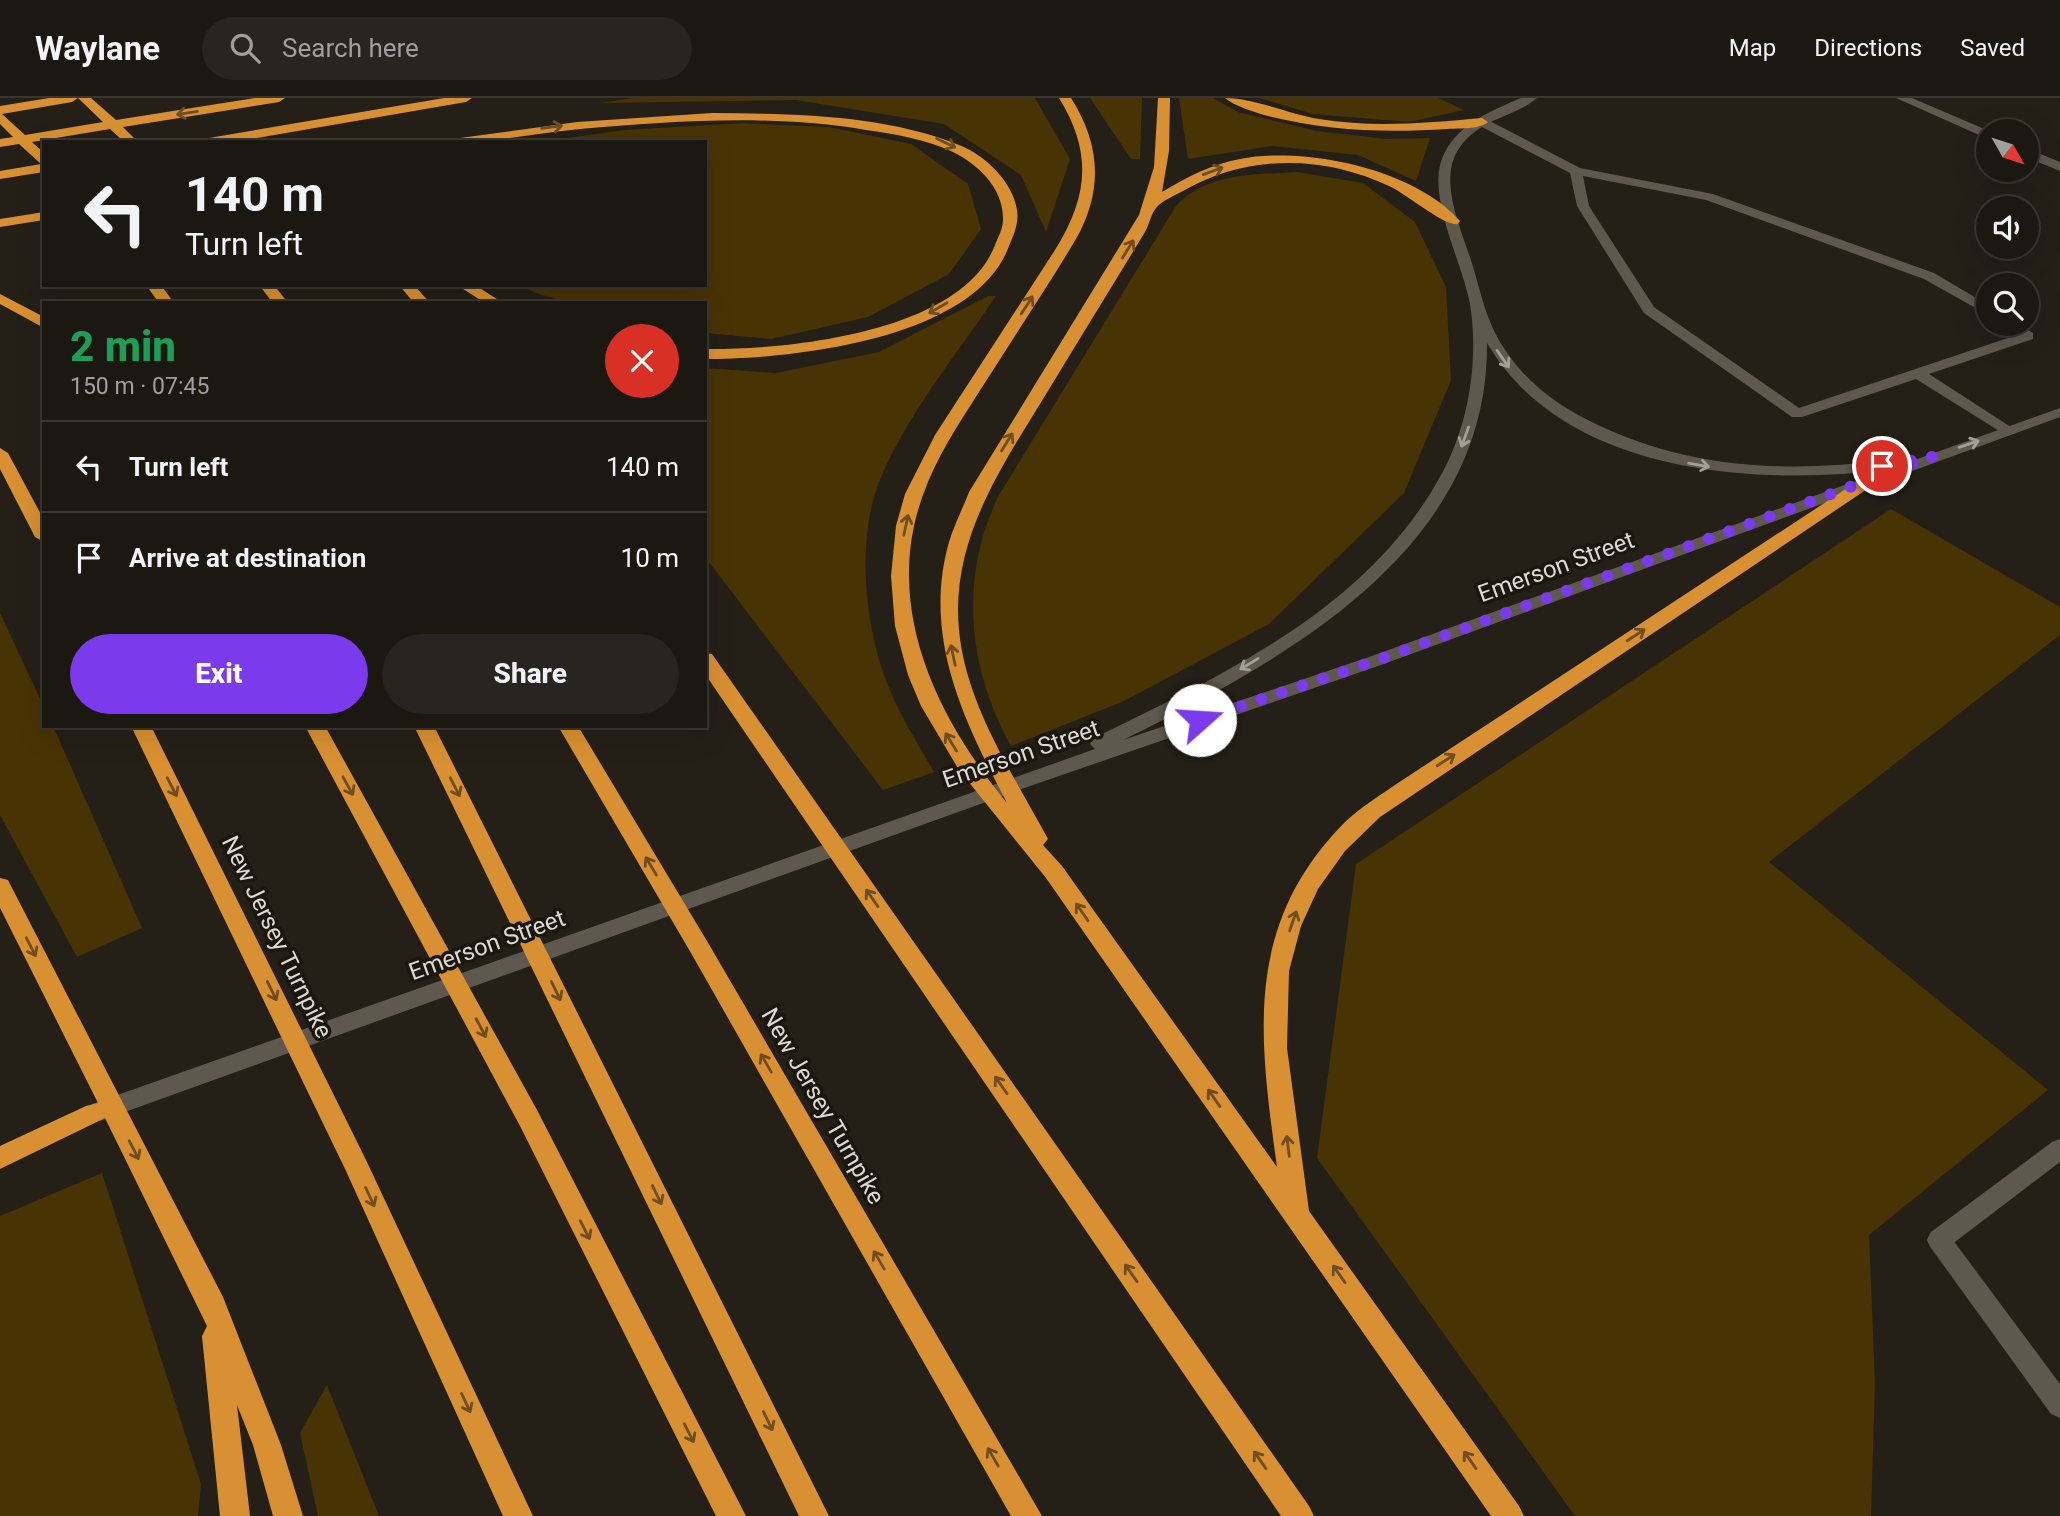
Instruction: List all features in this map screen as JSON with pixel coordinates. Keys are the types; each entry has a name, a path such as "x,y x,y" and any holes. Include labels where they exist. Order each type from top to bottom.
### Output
{"highway":[{"path":"0,107 34,98"},
{"path":"0,107 72,98"},
{"path":"84,98 130,140"},
{"path":"214,98 263,140"},
{"path":"0,142 279,98"},
{"path":"221,140 466,98"},
{"path":"1065,98 1079,121 1088,148 1090,179 1082,212 1061,252 949,427 924,472 909,510 902,543 902,611 908,645 935,713 974,776 1054,872 1509,1516"},
{"path":"1054,872 968,705 950,638 949,573 965,517 978,492 1138,232 1153,203 1163,165 1164,98"},
{"path":"1231,98 1267,112 1337,127 1410,129 1482,122"},
{"path":"472,140 540,129 681,114 752,110 836,114 897,125 954,146 982,165 1001,185 1008,197 1011,221 1009,234 995,262 968,289 929,314 878,334 818,348 756,354 707,354"},
{"path":"0,117 42,159"},
{"path":"1153,203 1192,180 1220,168 1258,161 1309,161 1351,168 1393,183 1453,221"},
{"path":"1,175 42,168"},
{"path":"0,223 42,216"},
{"path":"155,287 165,301"},
{"path":"268,287 279,301"},
{"path":"408,287 421,301"},
{"path":"468,287 492,301"},
{"path":"0,298 42,322"},
{"path":"0,453 42,533"},
{"path":"1296,1214 1276,1041 1275,992 1295,913 1313,878 1332,852 1354,827 1408,786 1877,477"},
{"path":"707,662 1298,1516"},
{"name":"New Jersey Turnpike","path":"142,728 357,1168 518,1516"},
{"path":"315,728 488,1043 731,1516"},
{"path":"425,728 814,1516"},
{"name":"New Jersey Turnpike","path":"569,728 699,947 1027,1516"},
{"path":"0,886 213,1306 267,1445 288,1516"},
{"path":"0,1158 95,1113"},
{"path":"213,1306 235,1516"}],"main road":[{"path":"1531,98 1482,122 1457,144 1446,164 1444,187 1476,297 1497,352 1507,367 1533,392 1595,431 1645,452 1705,466 1768,472 1853,469 1932,457"},
{"path":"1902,98 1976,130"},
{"path":"1482,122 1576,171 1709,197 1929,276 1976,304"},
{"path":"2039,158 2060,167"},
{"path":"1576,171 1583,206 1649,310 1797,414 2028,336"},
{"path":"1026,780 1201,692 1307,628 1361,588 1386,564 1424,517 1450,473 1467,431 1476,398 1480,338 1476,297"},
{"name":"Emerson Street","path":"0,1147 1026,780 1375,661 2060,412"},
{"path":"2060,1149 1938,1240 2060,1405"}],"lane":[{"path":"1918,374 2008,430"}],"shaded area":[{"path":"632,98 1035,98 1070,159 1046,232 1021,175 944,124 796,100 601,103"},
{"path":"1090,98 1142,98 1140,159 1131,159"},
{"path":"1179,98 1213,98 1238,112 1316,131 1387,139 1430,138 1416,181 1358,155 1272,146 1188,159"},
{"path":"1259,98 1438,98 1464,110 1409,122 1313,114"},
{"path":"742,123 829,127 911,144 968,184 981,229 949,274 868,317 771,339 707,333 707,301 568,301 539,294 525,287 707,287 707,140 553,140 625,130"},
{"path":"1297,172 1363,183 1415,222 1446,287 1451,380 1404,493 1269,624 1122,702 1011,746 985,685 977,653 974,621 978,558 986,526 999,495 1176,206 1202,187 1217,181 1248,175"},
{"path":"988,296 996,296 935,383 893,451 882,475 868,525 866,582 880,664 894,699 934,772 883,790 707,560 707,368 776,373 879,352"},
{"path":"1891,509 2060,607 2060,635 1769,862 2048,1090 1869,1235 1875,1383 1871,1516 1575,1516 1317,1158 1356,864"},
{"path":"0,613 42,703 42,728 54,728 142,928 77,957 0,815"},
{"path":"102,1173 201,1484 198,1516 0,1516 0,1216"},
{"path":"327,1385 379,1516 318,1516 300,1433"}],"route":[{"path":"1200,720 1375,661 1932,457 1882,466"}]}
